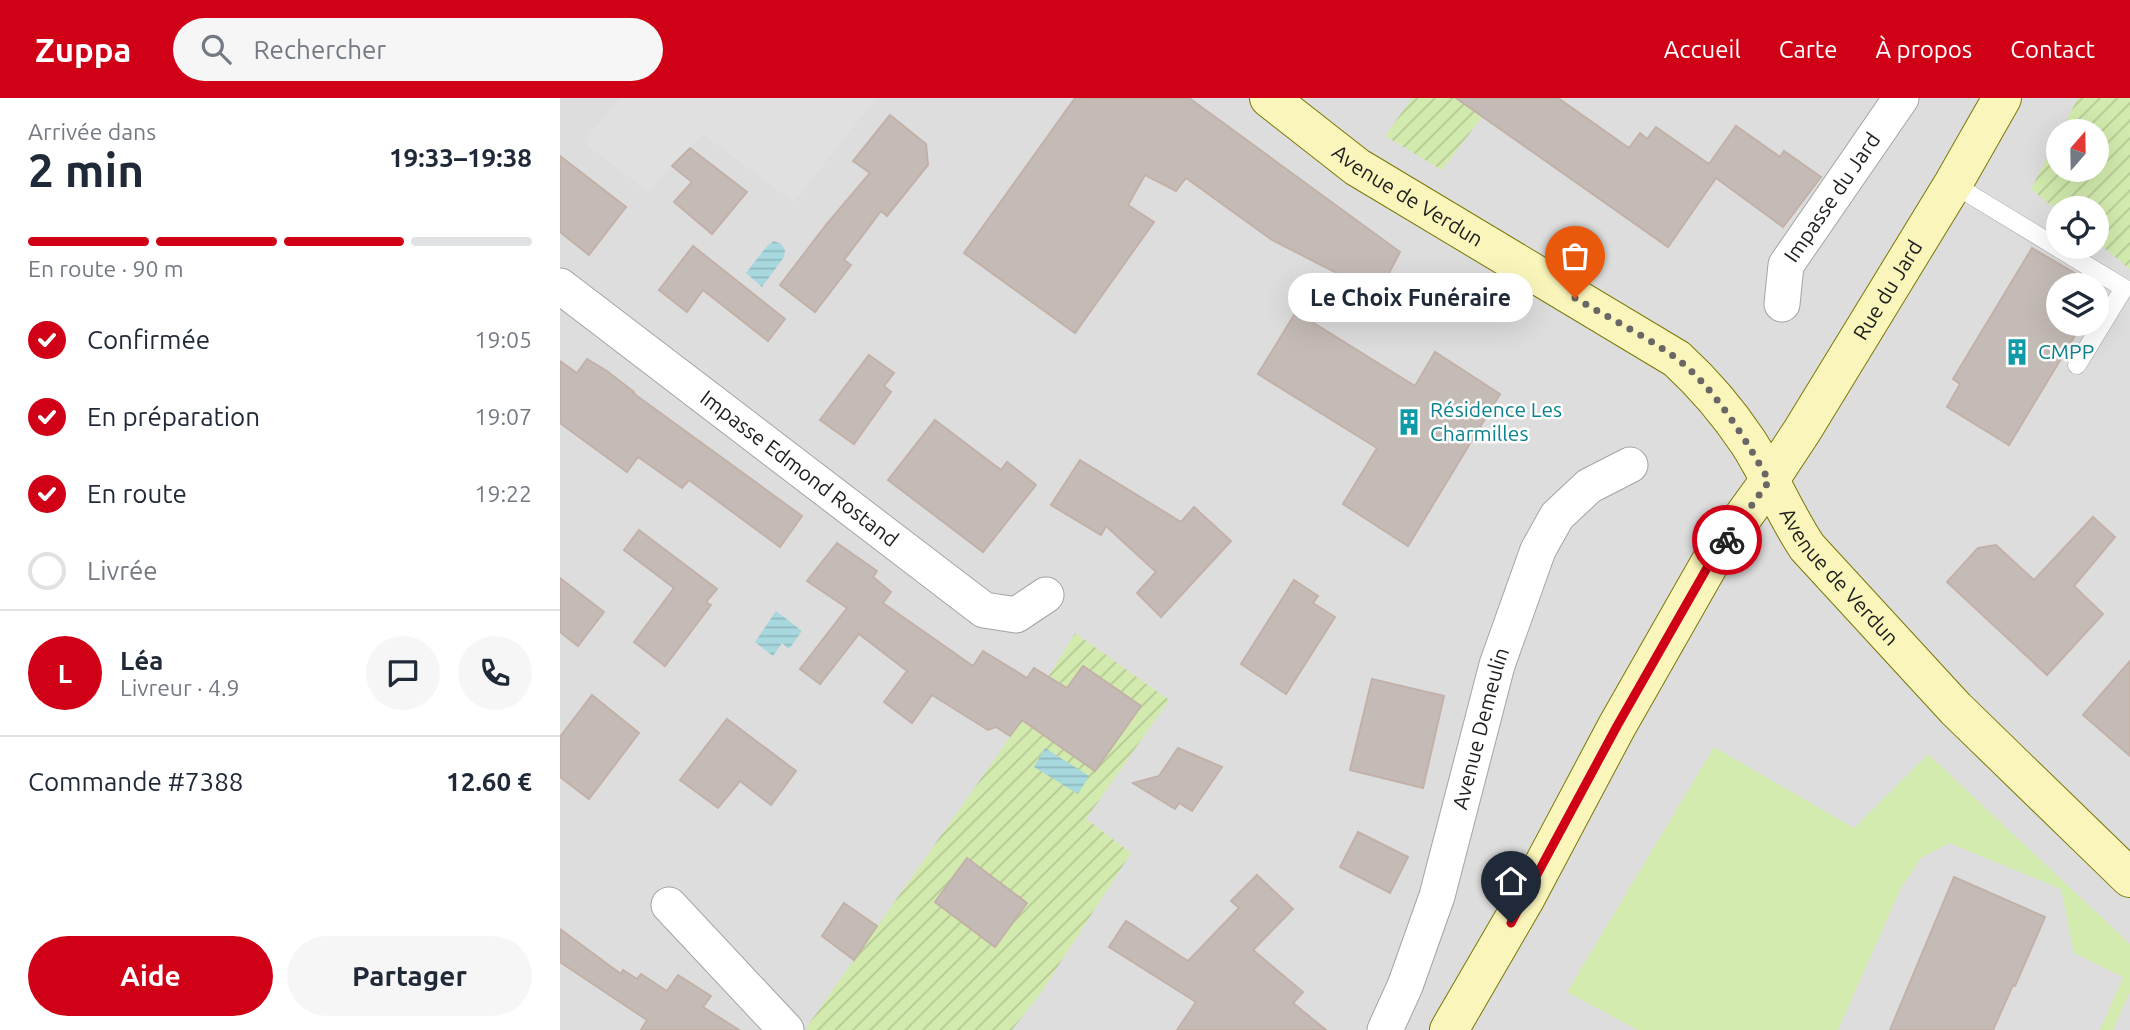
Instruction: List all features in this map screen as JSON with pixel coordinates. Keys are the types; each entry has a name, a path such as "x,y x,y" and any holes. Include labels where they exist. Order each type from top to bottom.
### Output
{"main road":[{"name":"Avenue de Verdun","path":"1269,98 1357,167 1670,353 1707,389 1748,443 1789,520 1821,563 1956,709 2130,878"},
{"name":"Rue du Jard","path":"1449,1030 1524,901 1617,726 1711,561 1769,481 1953,184 2002,98"}],"street":[{"name":"Impasse du Jard","path":"1782,304 1786,265 1901,98"},
{"name":"Impasse Edmond Rostand","path":"560,286 984,610 1016,615 1046,595"},
{"name":"Avenue Demeulin","path":"1385,1030 1405,986 1437,896 1497,665 1538,550 1558,516 1589,486 1630,465"},
{"path":"669,905 786,1030"}],"lane":[{"path":"1953,184 2124,288 2077,365"}],"shaded area":[{"path":"560,98 2130,98 2130,1030 560,1030"},
{"path":"621,98 876,98 794,202 703,134 648,192 583,142"}],"green space":[{"path":"1412,98 1496,98 1442,170 1385,136"},
{"path":"2078,98 2130,98 2130,269 2109,252 2109,196 2046,196 2046,201 2031,189 2046,160 2046,182 2109,182 2109,119 2067,119"},
{"path":"1075,633 1169,700 1086,819 1131,853 1040,994 1012,1030 806,1028 1022,720"},
{"path":"1714,747 1854,828 1928,754 2130,944 2130,992 2113,1030 2100,1030 2123,977 2074,953 2061,889 1949,843 1921,858 1900,890 1838,1030 1638,1030 1567,992"}],"water":[{"path":"774,241 781,244 785,250 784,257 762,287 746,273"},
{"path":"776,611 802,631 789,649 782,643 773,656 755,642"},
{"path":"1045,748 1089,776 1078,794 1034,767"}],"building":[{"path":"1075,98 1189,98 1400,252 1378,294 1272,240 1186,178 1176,191 1145,175 1128,205 1154,222 1075,333 964,253"},
{"path":"1456,98 1558,98 1629,148 1640,133 1647,139 1656,127 1709,164 1736,126 1780,157 1784,151 1821,177 1783,227 1716,178 1668,247"},
{"path":"890,115 926,144 928,165 887,216 881,211 844,260 851,265 815,312 780,285 870,173 853,161"},
{"path":"690,148 747,192 712,234 674,202 692,182 672,166"},
{"path":"560,156 626,207 589,255 560,232"},
{"path":"693,246 785,319 768,341 703,290 687,312 659,290"},
{"name":"CMPP","path":"2032,248 2046,256 2046,259 2075,273 2046,273 2046,336 2075,336 2009,445 1947,407 1960,384 1953,379"},
{"name":"Résidence Les Charmilles","path":"1296,312 1415,386 1435,352 1500,394 1408,546 1343,504 1377,448 1258,374"},
{"path":"869,355 894,373 884,386 891,392 854,444 820,420"},
{"path":"587,359 607,371 633,393 802,516 780,547 689,480 682,488 638,457 627,472 560,423 560,361 577,373"},
{"path":"935,420 1001,470 1007,462 1036,485 983,552 888,480"},
{"path":"1080,460 1181,522 1194,507 1231,541 1161,617 1137,593 1156,572 1106,526 1101,535 1051,505"},
{"path":"2093,517 2115,537 2074,586 2103,614 2047,675 1947,582 1978,548 1996,545 2034,580"},
{"path":"639,530 717,589 706,602 711,605 665,666 634,642 674,588 624,550"},
{"path":"837,543 877,571 873,577 891,592 883,603 973,666 983,651 1027,678 1034,668 1067,688 1083,666 1141,706 1095,771 1022,720 1010,736 996,727 988,730 932,695 912,723 884,702 907,671 859,634 820,684 800,669 847,608 807,581"},
{"path":"560,578 604,612 578,646 560,632"},
{"path":"1294,580 1318,596 1313,603 1335,617 1286,694 1241,664"},
{"path":"2130,661 2130,756 2083,715"},
{"path":"1372,679 1444,696 1423,788 1350,770"},
{"path":"592,695 639,733 589,799 560,777 560,737"},
{"path":"727,719 796,771 771,805 740,781 718,808 680,780"},
{"path":"1178,748 1222,767 1192,811 1179,803 1175,809 1133,783 1159,776"},
{"path":"1358,832 1408,857 1390,893 1340,867"},
{"path":"967,858 1027,903 995,947 935,902"},
{"path":"1257,875 1293,909 1253,950 1303,992 1293,1003 1326,1030 1177,1030 1196,1002 1109,947 1126,921 1188,961 1239,908 1231,901"},
{"path":"1954,877 2045,917 1993,1030 1890,1030"},
{"path":"844,903 877,926 854,960 822,936"},
{"path":"560,929 621,974 623,970 637,979 641,974 667,991 678,975 711,996 703,1007 739,1030 641,1030 647,1020 560,962"}],"way so far":[{"path":"1575,298 1670,353 1707,389 1748,443 1769,481 1727,540"}],"place":[{"name":"Le Choix Funéraire","path":"1575,298"},
{"name":"CMPP","path":"2017,352"},
{"name":"Résidence Les Charmilles","path":"1409,422"}],"route":[{"path":"1511,923 1617,726 1711,561 1727,540"}]}
